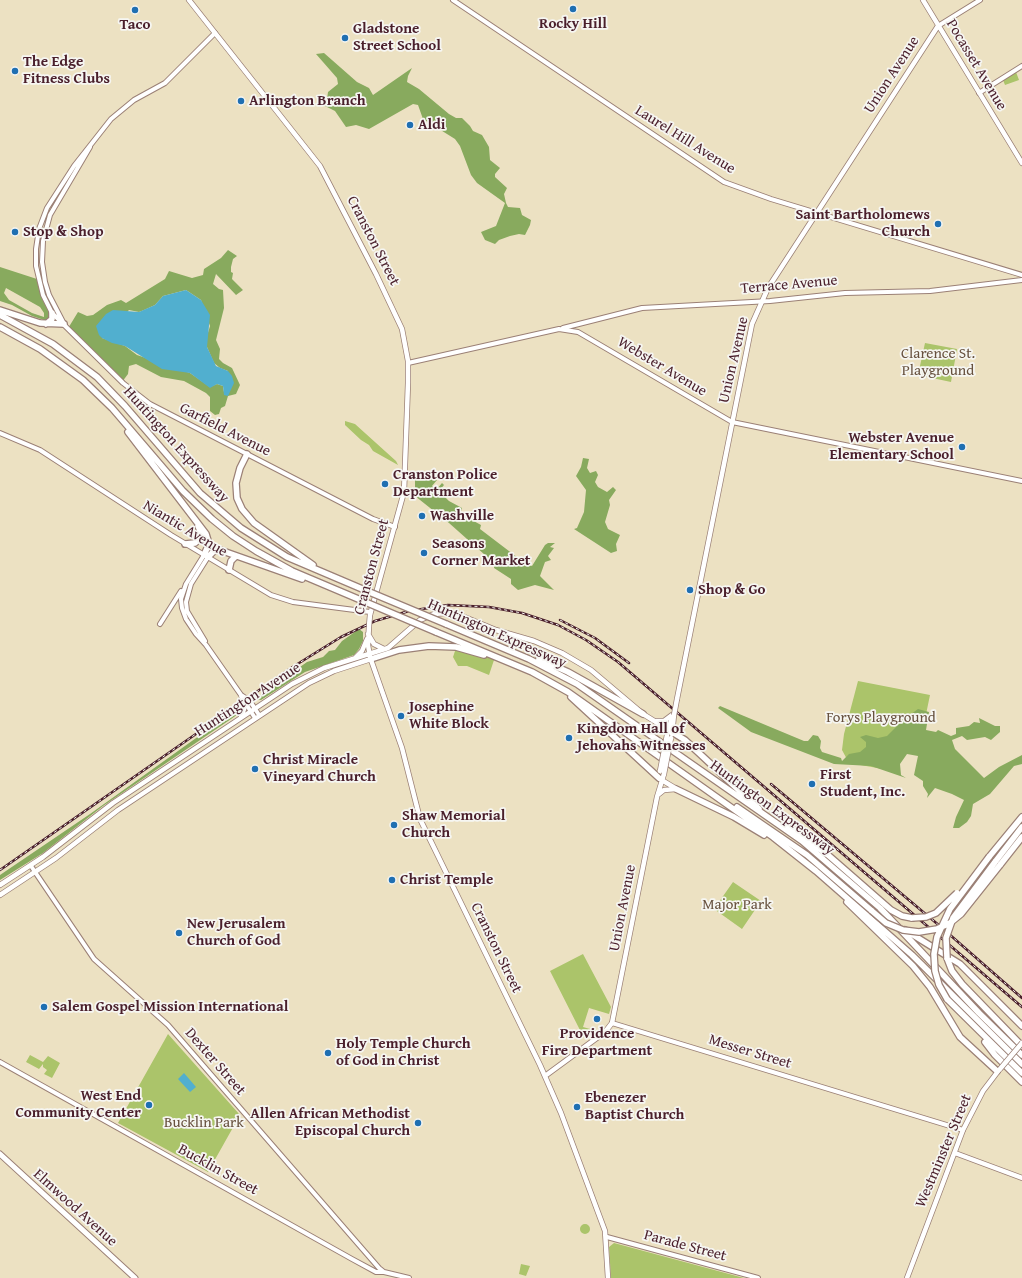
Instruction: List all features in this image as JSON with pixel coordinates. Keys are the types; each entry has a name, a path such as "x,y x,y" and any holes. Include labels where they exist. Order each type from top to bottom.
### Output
{"highway":[{"path":"0,310 46,324 64,324"},
{"path":"46,324 52,319 52,313"},
{"name":"Huntington Expressway","path":"0,315 53,344 97,378 125,406 191,484 236,524 287,557 535,661 577,684 774,821 834,867 894,923 984,1018 1022,1055"},
{"name":"Huntington Expressway","path":"0,327 57,360 83,380 112,408 174,481 212,519 256,551 314,581 520,666 545,678 580,699 789,849 836,888 922,965 1022,1064"},
{"path":"112,408 148,460 208,537 209,546 206,556"},
{"path":"247,454 239,472 236,486 238,502 246,515 303,560 349,584"},
{"path":"185,544 196,542 200,537 200,530 192,516"},
{"path":"206,556 218,550 292,576 314,581"},
{"path":"230,570 232,560 236,556"},
{"path":"479,638 563,669 643,714"},
{"path":"370,657 407,648 444,646 468,650 520,666"},
{"path":"545,678 576,702 661,779"},
{"path":"670,734 690,745 768,818"},
{"path":"676,789 741,821 789,849"},
{"path":"712,794 734,805 791,843 886,923 903,930 919,932 937,929 950,923 961,914 1022,827"},
{"path":"1021,817 950,909 937,937 934,954 935,971 940,988 947,999 1022,1073"},
{"path":"774,821 792,829 824,852 891,910 900,915 912,918 928,916 941,910 989,857"},
{"path":"1022,837 997,864 952,918 946,938 947,958 954,974 967,990 1022,1045"},
{"path":"836,888 857,913 913,966 930,987 960,1037 999,1070"},
{"path":"894,923 960,964 1022,1026"},
{"path":"977,1030 995,1055 1022,1082"}],"main road":[{"name":"Cranston Street","path":"189,0 323,171 402,329 408,363 404,492 370,613 368,634 370,657 402,748 418,811 425,831 545,1076 598,1208 606,1237 608,1278"},
{"name":"Pocasset Avenue","path":"923,0 1022,163"},
{"name":"Union Avenue","path":"612,1024 752,324 761,301 938,26"},
{"name":"Huntington Avenue","path":"0,895 35,872 118,810 257,716 318,678 386,649 426,617 443,613 459,615 496,630 534,641 562,653 595,674 643,714 654,720 670,734"},
{"path":"368,634 376,645 386,649"},
{"path":"354,659 362,650 368,634"},
{"name":"Huntington Avenue","path":"0,885 31,866 102,810 305,677 328,667 354,659 370,657"},
{"path":"240,719 248,703"},
{"path":"654,720 664,721 673,714"},
{"path":"661,779 676,789"},
{"path":"657,797 664,790 676,789"},
{"path":"545,1076 605,1032 612,1024"},
{"name":"Westminster Street","path":"907,1278 963,1130 983,1091 999,1070 1022,1045"},
{"path":"955,1153 1022,1178"},
{"name":"Elmwood Avenue","path":"0,1154 135,1278"}],"street":[{"name":"Laurel Hill Avenue","path":"453,0 724,182 771,199 1022,275"},
{"name":"Union Avenue","path":"938,26 980,0"},
{"name":"Garfield Avenue","path":"215,33 165,83 130,103 112,119 94,140 63,183 45,213 39,229 36,249 36,266 39,282 52,313 123,383 144,401 162,412 373,519 395,527"},
{"path":"979,93 1022,66"},
{"name":"Garfield Avenue","path":"64,324 45,284 42,255 43,241 48,222 94,140"},
{"path":"63,183 68,186"},
{"name":"Terrace Avenue","path":"559,329 642,308 761,301 845,293 937,291 1022,280"},
{"name":"Webster Avenue","path":"408,363 559,329 578,332 732,422 1022,482"},
{"name":"Niantic Avenue","path":"0,433 40,450 185,544 254,586 278,598 316,606 370,613"},
{"path":"206,556 191,584 186,599 187,609 206,645 257,716"},
{"path":"160,624 206,556"},
{"path":"186,584 181,599 184,614 196,634 206,645"},
{"name":"Dexter Street","path":"31,866 94,958 168,1025 384,1272"},
{"name":"Messer Street","path":"612,1024 963,1130"},
{"name":"Bucklin Street","path":"0,1062 352,1259 376,1272 384,1272"},
{"name":"Parade Street","path":"606,1237 758,1278"},
{"path":"384,1272 409,1278"}],"green space":[{"path":"324,53 357,82 369,88 373,95 412,68 407,82 419,89 449,114 456,118 462,118 473,131 482,135 489,147 490,160 500,168 495,174 495,177 507,188 504,194 508,207 520,208 522,215 531,220 525,235 519,234 510,236 499,240 495,244 485,240 481,232 496,226 505,203 477,183 471,175 460,146 455,139 423,119 418,105 413,104 369,129 356,125 346,127 335,111 323,105 323,101 327,99 328,92 338,84 337,78 316,54"},
{"path":"1016,72 1019,80 1005,85 1003,80"},
{"path":"228,250 237,256 233,259 231,267 231,272 233,273 232,279 243,290 236,295 216,274 213,284 219,289 223,290 224,308 216,340 220,349 219,359 232,368 240,385 236,394 228,396 225,406 221,408 219,414 215,415 210,411 210,397 206,393 184,381 161,377 136,364 129,366 128,374 122,382 67,330 78,312 87,316 93,315 107,305 121,300 126,303 165,279 169,271 192,278 203,275 204,269 221,258","holes":["186,290 201,300 210,326 207,336 207,347 214,363 220,368 228,371 223,392 223,386 217,384 210,387 190,373 137,355 125,346 102,338 129,310 139,312 144,310 155,305 163,296"]},
{"path":"0,267 40,280 51,310 50,322 32,316 12,305 0,301","holes":["6,288 40,307 44,313 44,317 32,313 9,300 4,293"]},
{"name":"Clarence St. Playground","path":"925,343 957,349 951,382 918,375"},
{"path":"345,421 355,424 396,461 398,465 373,451 369,445 361,440 345,425"},
{"path":"583,458 589,459 587,468 590,473 596,471 598,475 595,482 598,487 607,492 613,487 616,490 609,500 610,505 605,522 608,529 620,535 616,544 617,551 611,553 574,529 577,528 584,512 586,490 576,476 581,467"},
{"path":"431,475 437,480 432,486 436,490 442,483 444,485 439,491 449,501 462,508 461,512 469,520 470,519 481,525 480,529 526,564 532,566 545,545 548,543 555,543 550,547 554,548 548,556 551,560 545,562 540,576 554,590 535,585 518,590 511,584 511,579 494,568 494,563 449,523 415,496 415,476 422,478 425,477 427,480"},
{"path":"359,629 363,632 363,641 354,655 305,672 261,700 255,699 307,662 323,657 329,651 335,650 342,641"},
{"path":"456,648 495,657 489,675 467,666 458,666 453,657"},
{"name":"Forys Playground","path":"858,681 930,695 918,753 891,748 883,769 849,763 842,750 844,734"},
{"path":"720,706 804,741 808,741 813,735 818,736 821,741 820,748 822,752 841,758 842,761 849,754 860,752 866,747 866,742 860,737 866,735 878,738 887,736 903,720 918,709 929,712 926,730 936,732 938,730 951,736 956,734 956,728 969,726 974,722 980,723 979,718 995,726 1000,726 1000,732 991,740 985,737 967,740 962,736 952,740 955,749 984,778 999,767 1022,755 1022,764 1014,766 990,794 973,804 971,816 967,822 959,828 953,828 956,817 964,800 935,788 927,798 928,794 923,786 923,781 914,775 918,756 907,754 900,764 901,775 906,778 871,766 834,764 751,732 718,708"},
{"path":"240,708 241,711 234,717 103,806 43,853 0,880 0,875 90,814"},
{"name":"Major Park","path":"733,882 761,901 742,929 714,909"},
{"path":"583,954 611,1007 609,1014 589,1008 583,1027 597,1031 584,1038 550,971"},
{"name":"Bucklin Park","path":"168,1034 240,1115 208,1172 118,1123"},
{"path":"30,1055 43,1062 48,1056 60,1063 52,1078 44,1074 47,1070 43,1067 43,1064 39,1069 26,1062"},
{"path":"583,1224 587,1224 589,1225 589,1233 583,1234 580,1231 580,1227"},
{"path":"614,1243 744,1278 611,1278 609,1247"},
{"path":"521,1264 530,1266 526,1276 519,1274"}],"water":[{"path":"186,290 201,300 210,315 207,347 216,366 228,371 232,376 234,383 228,396 224,395 223,386 217,384 210,388 190,373 162,369 125,346 112,343 99,335 96,326 106,314 113,310 139,312 155,305 163,296"},
{"path":"184,1073 196,1087 190,1092 178,1079"}],"railway":[{"path":"0,870 291,668 341,637 375,621 409,611 448,605 489,607 522,613 558,625 586,640 618,662 1022,1007"},
{"path":"560,620 595,638 629,663"},
{"path":"771,784 941,927 1022,998"}],"place":[{"name":"Rocky Hill","path":"573,9"},
{"name":"Taco","path":"135,10"},
{"name":"Gladstone Street School","path":"345,38"},
{"name":"The Edge Fitness Clubs","path":"15,71"},
{"name":"Arlington Branch","path":"241,101"},
{"name":"Aldi","path":"410,125"},
{"name":"Saint Bartholomews Church","path":"938,224"},
{"name":"Stop & Shop","path":"15,232"},
{"name":"Webster Avenue Elementary School","path":"962,447"},
{"name":"Cranston Police Department","path":"385,484"},
{"name":"Washville","path":"422,516"},
{"name":"Seasons Corner Market","path":"424,553"},
{"name":"Shop & Go","path":"690,590"},
{"name":"Josephine White Block","path":"401,716"},
{"name":"Kingdom Hall of Jehovahs Witnesses","path":"569,738"},
{"name":"Christ Miracle Vineyard Church","path":"255,769"},
{"name":"First Student, Inc.","path":"812,784"},
{"name":"Shaw Memorial Church","path":"394,825"},
{"name":"Christ Temple","path":"392,880"},
{"name":"New Jerusalem Church of God","path":"179,933"},
{"name":"Salem Gospel Mission International","path":"44,1007"},
{"name":"Providence Fire Department","path":"597,1019"},
{"name":"Holy Temple Church of God in Christ","path":"328,1053"},
{"name":"West End Community Center","path":"149,1105"},
{"name":"Ebenezer Baptist Church","path":"577,1107"},
{"name":"Allen African Methodist Episcopal Church","path":"418,1123"}]}
